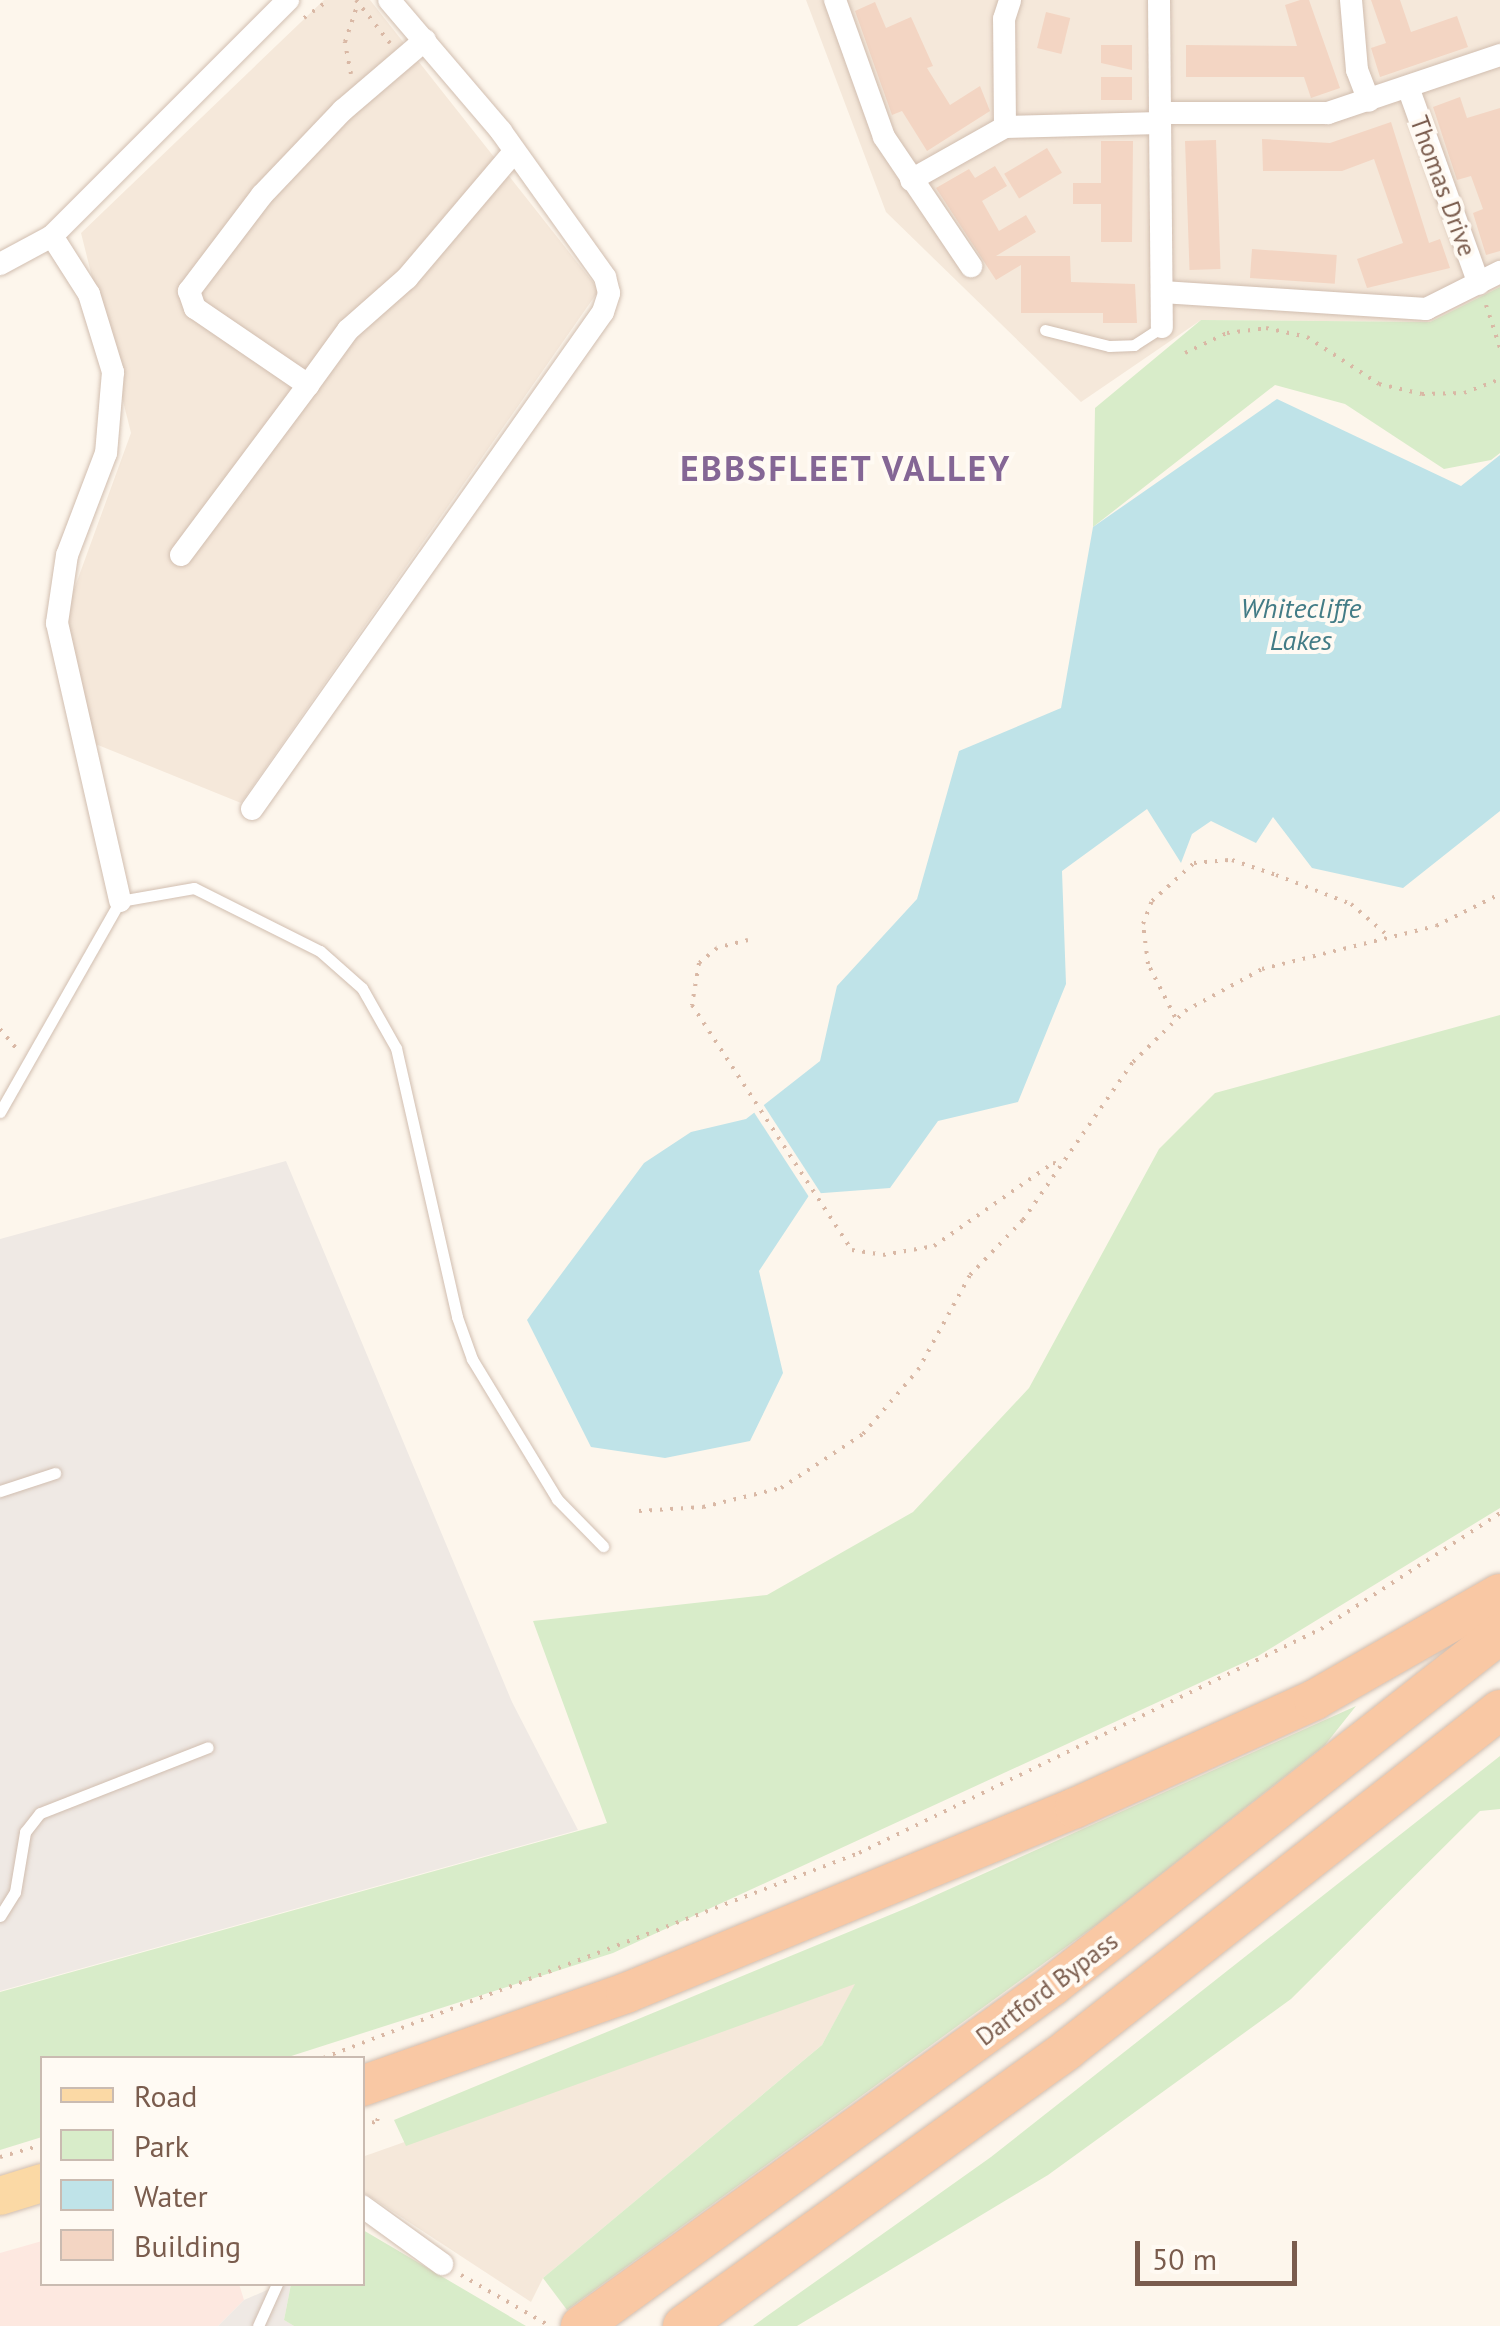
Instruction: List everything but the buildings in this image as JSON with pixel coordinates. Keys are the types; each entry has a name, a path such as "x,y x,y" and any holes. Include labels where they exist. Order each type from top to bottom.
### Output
{"highway":[{"path":"365,2085 626,1993 1076,1808 1314,1700 1500,1594"},
{"name":"Dartford Bypass","path":"588,2322 1052,1986 1500,1634"},
{"path":"683,2326 1068,2050 1500,1710"}],"main road":[{"path":"0,2196 40,2184"}],"street":[{"path":"0,264 52,236 288,0"},
{"path":"252,809 607,304 605,277 514,152 388,0"},
{"path":"835,0 884,137 972,266"},
{"path":"1005,127 1004,19 1010,0"},
{"path":"1158,0 1162,327"},
{"path":"1351,0 1355,58 1369,100"},
{"path":"308,385 199,312 189,292 262,195 364,91 425,40"},
{"path":"911,180 1005,127 1328,113 1500,55"},
{"name":"Thomas Drive","path":"1162,292 1426,308 1490,278 1408,87"},
{"path":"181,555 348,330 407,278 514,152"},
{"path":"52,236 89,294 113,372 106,453 66,554 57,623 120,901"},
{"path":"365,2208 442,2264"}],"lane":[{"path":"1045,330 1110,346 1134,345 1162,327"},
{"path":"0,1112 16,1092 25,1058 120,901 194,888 308,943 362,988 400,1056 463,1338 557,1499 604,1546"},
{"path":"0,1491 55,1473"},
{"path":"0,1916 15,1892 24,1832 40,1813 208,1746"},
{"path":"258,2326 276,2286"}],"path":[{"path":"357,2 402,58"},
{"path":"357,2 345,45 348,70 364,91"},
{"path":"1490,278 1500,348"},
{"path":"1185,353 1227,333 1266,328 1307,338 1379,384 1408,391 1464,393 1500,379"},
{"path":"1176,1018 1148,964 1143,924 1152,901 1194,863 1232,860 1276,875 1351,904 1388,936"},
{"path":"638,1510 742,1500 780,1488 835,1457 895,1402 970,1275 1023,1220 1125,1072 1176,1018 1262,969 1436,926 1500,894"},
{"path":"748,940 707,954 693,980 692,1005 847,1244 874,1255 934,1246 1053,1163 1062,1164"},
{"path":"0,1029 25,1058"},
{"path":"328,2056 859,1853 1321,1628 1500,1512"},
{"path":"0,2158 40,2145"},
{"path":"442,2264 548,2325"}],"shaded area":[{"path":"324,0 370,0 599,290 241,803 93,743 64,617 131,433 81,233"},
{"path":"806,0 1500,0 1500,287 1430,322 1201,320 1081,402 886,212"},
{"path":"286,1161 512,1702 578,1830 0,1991 0,1239"},
{"path":"856,1983 822,2045 543,2278 531,2302 365,2193 365,2156"},
{"path":"40,2242 40,2286 240,2286 244,2300 218,2326 0,2326 0,2253"},
{"path":"276,2286 291,2286 284,2320 294,2326 218,2326 244,2300"}],"green space":[{"path":"1500,287 1500,453 1491,460 1444,469 1345,404 1275,385 1093,527 1095,408 1201,320 1430,322"},
{"path":"1500,1015 1500,1508 1258,1656 613,1953 291,2056 40,2056 40,2138 0,2150 0,1992 607,1823 533,1621 767,1595 913,1512 1029,1388 1159,1149 1215,1093"},
{"path":"1356,1706 1325,1745 1099,1923 567,2310 543,2278 822,2045 855,1984 406,2146 394,2120 914,1905"},
{"path":"1500,1756 1500,1809 1480,1811 1291,1999 1048,2175 797,2326 753,2326 991,2157"},
{"path":"365,2231 526,2326 294,2326 284,2320 291,2286 365,2286"}],"water":[{"name":"Whitecliffe Lakes","path":"1277,399 1461,486 1500,455 1500,811 1403,888 1312,868 1273,817 1256,843 1211,821 1192,834 1181,863 1147,809 1062,871 1066,984 1018,1102 938,1121 890,1188 810,1194 759,1271 783,1373 750,1441 665,1458 591,1447 527,1320 644,1163 691,1132 746,1119 820,1061 837,986 917,899 959,751 1061,708 1093,527"}],"pier":[{"path":"761,1101 824,1197 814,1204 751,1108"}],"district":[{"name":"EBBSFLEET VALLEY","path":"846,468"}]}
